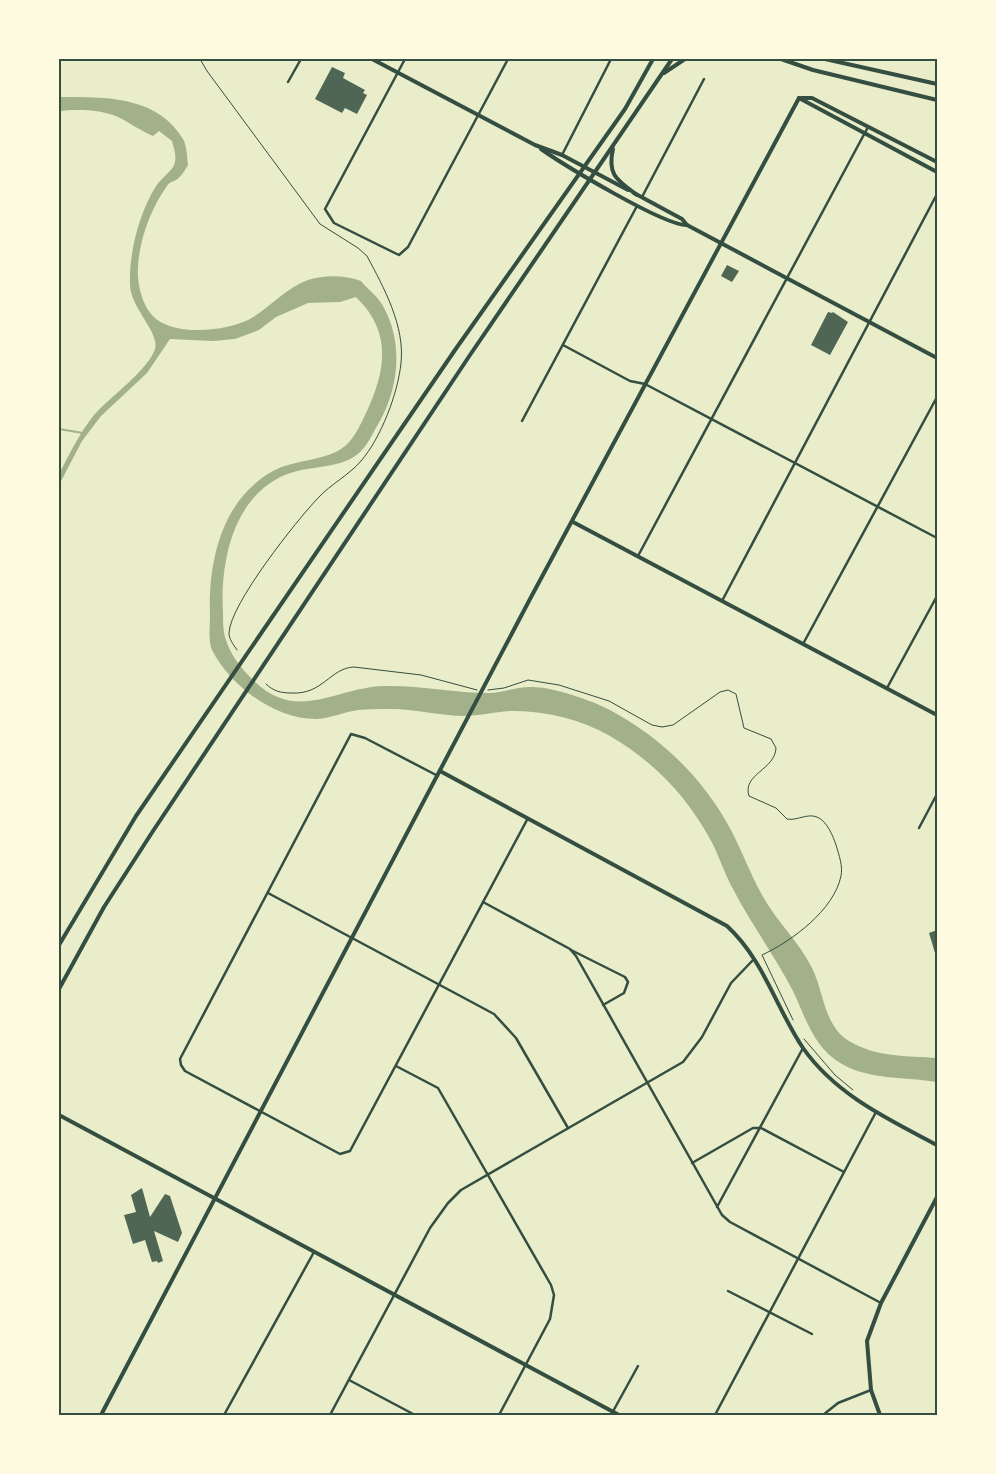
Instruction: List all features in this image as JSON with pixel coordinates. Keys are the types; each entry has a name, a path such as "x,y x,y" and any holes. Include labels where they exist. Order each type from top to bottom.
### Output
{"street":[{"path":"288,82 301,59"},
{"path":"372,59 535,145 590,180 680,226 688,225"},
{"path":"405,59 325,209 334,223 394,254 404,253 408,247 508,59"},
{"path":"562,155 612,59"},
{"path":"59,945 136,816 624,109 654,59"},
{"path":"59,989 123,876 266,663 380,488 672,59"},
{"path":"660,76 685,59"},
{"path":"776,59 937,100"},
{"path":"825,59 937,84"},
{"path":"642,197 704,78"},
{"path":"799,98 812,98 937,162"},
{"path":"799,98 937,172"},
{"path":"101,1415 216,1200 462,727 799,98"},
{"path":"638,556 868,126"},
{"path":"535,145 562,155 637,194"},
{"path":"613,146 611,167 613,174 618,181 637,194 682,219 688,225 937,358"},
{"path":"722,601 937,194"},
{"path":"522,422 638,205"},
{"path":"563,345 630,381 645,384 937,538"},
{"path":"804,644 937,397"},
{"path":"573,522 937,715"},
{"path":"887,688 937,596"},
{"path":"438,776 365,738 351,734 180,1059 185,1071 340,1154 350,1151 528,818"},
{"path":"440,771 714,918 740,938 755,958 788,1023 820,1069 838,1086 876,1112 937,1145"},
{"path":"919,828 937,794"},
{"path":"268,892 494,1014 516,1038 568,1128"},
{"path":"483,902 625,977 628,982 624,993 603,1005"},
{"path":"570,949 717,1208 730,1222 881,1302"},
{"path":"330,1415 430,1228 448,1203 461,1190 683,1062 691,1054 731,984 755,958"},
{"path":"717,1208 804,1048"},
{"path":"396,1066 438,1088 551,1285 554,1295 550,1319 499,1415"},
{"path":"715,1415 876,1112"},
{"path":"59,1115 612,1414 619,1415"},
{"path":"692,1163 753,1128 761,1128 844,1172"},
{"path":"880,1415 871,1390 867,1341 881,1302 937,1197"},
{"path":"224,1415 314,1252"},
{"path":"728,1290 812,1334"},
{"path":"612,1414 638,1366"},
{"path":"348,1380 415,1415"},
{"path":"822,1415 838,1403 871,1390"}],"path":[{"path":"200,59 320,224 358,248 367,256 399,328 400,343 398,381 376,437 362,460 326,490 308,510 251,584 236,610 230,626 230,639 237,650"},
{"path":"266,684 274,690 284,693 308,692 342,670 354,667 421,675 475,690"},
{"path":"495,690 528,680 559,685 609,701 652,725 662,728 677,722 720,692 728,690 733,692 737,698 744,728 771,739 776,748 775,758 770,765 752,779 748,787 749,796 776,808 787,819 812,816 820,818 827,826 837,850 841,875 830,901 820,916 762,955 796,1026"},
{"path":"803,1038 835,1075 855,1092"}],"shaded area":[{"path":"59,97 93,97 144,106 159,114 172,125 183,139 188,165 180,177 168,185 160,197 148,222 140,250 138,277 140,290 146,306 156,319 176,328 189,330 227,327 248,320 284,293 308,280 334,276 361,281 375,295 390,320 396,351 394,382 384,412 367,444 360,452 344,462 293,472 267,485 253,499 233,533 224,573 223,627 231,651 244,671 269,693 285,700 317,700 366,688 384,686 489,693 525,687 539,687 582,698 610,710 629,721 647,733 680,761 708,793 731,830 767,903 807,958 834,1027 849,1041 870,1050 903,1056 937,1058 937,1082 864,1073 842,1064 824,1050 812,1032 786,978 740,902 701,823 667,780 640,756 610,736 574,720 549,714 523,711 462,716 395,709 372,709 317,719 301,718 286,714 256,698 242,688 220,663 212,650 210,642 210,594 216,553 230,515 241,498 256,483 273,471 291,464 330,455 345,446 358,430 373,395 381,366 382,351 380,337 376,324 368,310 356,297 340,302 308,303 276,317 259,330 235,339 213,341 170,339 147,373 101,416 82,441 59,485 59,474 89,422 137,374 155,349 153,335 131,293 131,259 136,234 145,208 156,186 173,167 175,150 172,141 159,131 153,136 111,114 81,110 59,111"}],"building":[{"path":"332,67 345,73 343,78 365,90 363,93 367,95 357,114 345,108 342,113 315,99"},
{"path":"727,265 739,271 732,282 721,276"},
{"path":"828,312 833,312 848,322 830,355 811,345"},
{"path":"937,930 937,952 935,953 929,933"},
{"path":"142,1188 150,1217 165,1194 170,1196 182,1233 178,1242 154,1231 163,1261 158,1263 157,1261 152,1262 145,1240 133,1244 124,1215 136,1212 131,1195"}],"waterway":[{"path":"59,429 83,433"}]}
